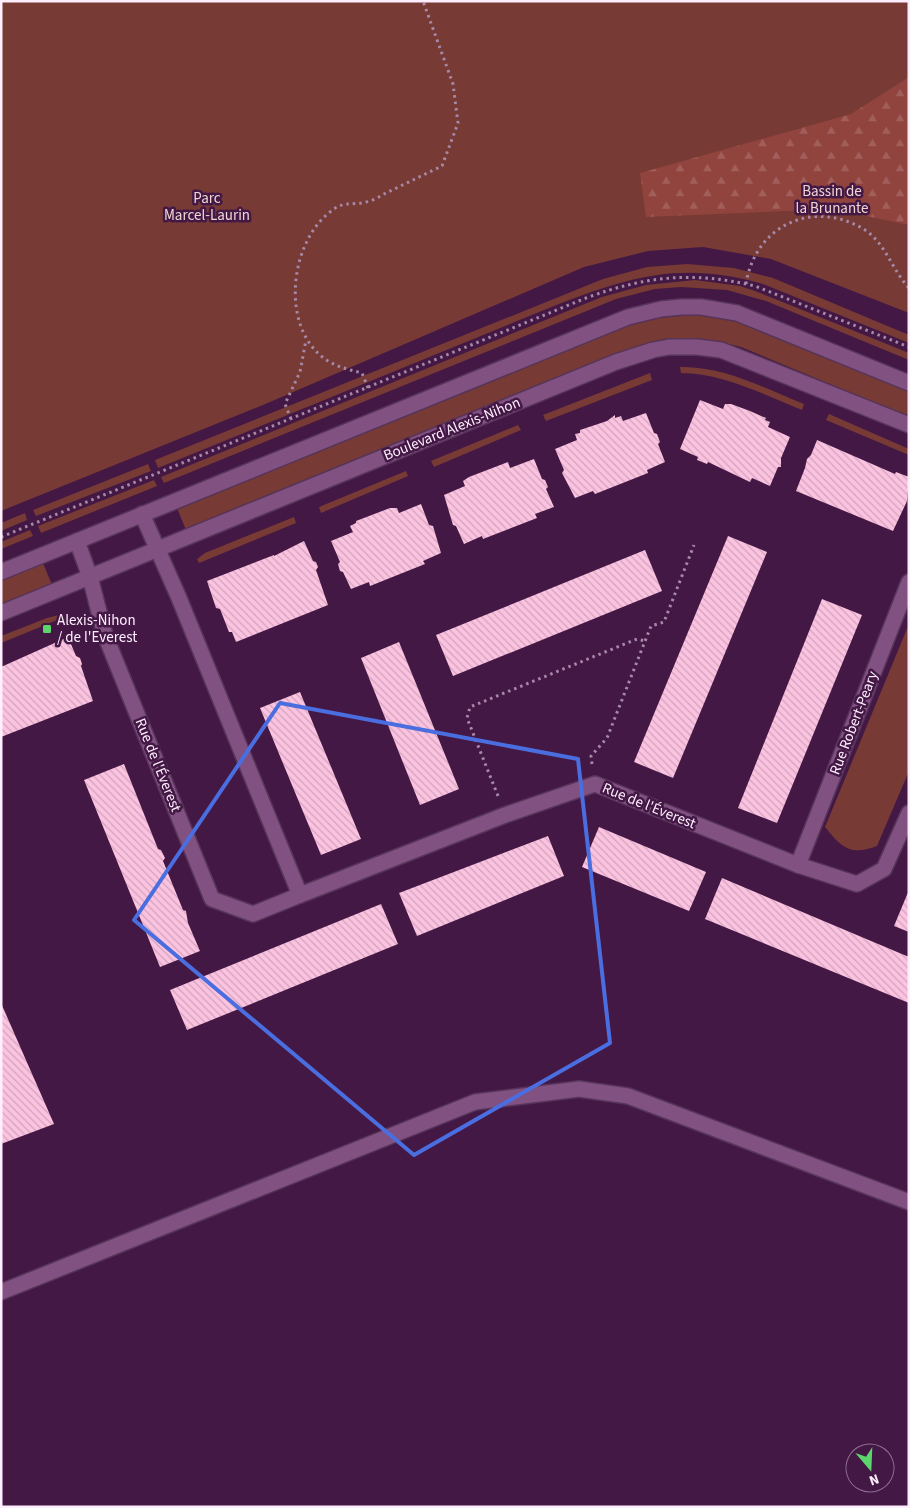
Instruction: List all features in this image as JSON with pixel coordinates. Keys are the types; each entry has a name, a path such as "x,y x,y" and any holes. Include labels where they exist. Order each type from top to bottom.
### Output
{"street":[{"path":"1,572 628,317 661,309 701,307 737,313 909,383"},
{"name":"Boulevard Alexis-Nihon","path":"1,613 616,362 653,350 697,346 727,352 909,425"},
{"path":"142,514 156,550 179,598 300,895"},
{"name":"Rue de l'Éverest","path":"77,541 90,577 105,635 212,899 253,914 505,815 595,784 798,865 857,884 884,869 909,813"},
{"name":"Rue Robert-Peary","path":"798,865 909,582"},
{"path":"1,1292 475,1102 579,1088 628,1096 909,1202"}],"path":[{"path":"291,419 285,404 300,372 306,339 295,295 297,274 306,238 317,223 342,203 366,202 442,166 458,123 453,84 422,1"},
{"path":"746,284 749,268 762,243 782,227 797,220 821,215 848,222 865,230 876,240 909,288"},
{"path":"306,339 319,355 329,362 362,373 368,388"},
{"path":"595,784 592,756 607,738 651,626 664,622 694,545"},
{"path":"505,815 467,718 470,707 637,639 645,641"}],"highlighted area":[{"path":"280,703 578,759 610,1043 414,1155 134,920"}],"green space":[{"name":"Parc Marcel-Laurin","path":"1,1 909,1 909,313 771,259 703,247 648,251 584,267 263,405 1,511"},
{"name":"Bassin de la Brunante","path":"909,77 909,225 833,209 646,217 640,173 851,114"},
{"path":"687,264 734,268 773,278 909,335 909,343 763,284 734,277 707,274 657,275 582,295 158,468 155,460 603,279 647,267"},
{"path":"695,280 740,286 755,291 909,353 909,360 766,301 727,290 681,287 655,289 616,299 164,483 161,477 602,297 646,285"},
{"path":"694,315 714,317 753,326 909,391 909,417 741,347 715,342 678,340 640,346 186,530 177,508 615,329 653,318"},
{"path":"680,367 712,370 728,374 804,404 802,410 728,381 697,374 681,373"},
{"path":"650,373 652,380 546,421 543,415"},
{"path":"829,414 909,449 909,455 826,420"},
{"path":"518,425 521,430 434,467 431,461"},
{"path":"148,464 151,471 36,516 33,510"},
{"path":"406,471 408,476 321,513 319,507"},
{"path":"154,480 157,486 41,533 38,526"},
{"path":"25,513 27,520 1,531 1,523"},
{"path":"294,517 296,523 199,563 197,559 205,553"},
{"path":"30,530 33,536 1,549 1,542"},
{"path":"43,563 52,585 1,605 1,580"},
{"path":"59,615 60,619 1,643 1,636"},
{"path":"909,624 909,771 877,846 853,850 842,845 825,827"}],"building":[{"path":"700,400 723,409 725,404 731,404 750,411 766,418 765,420 770,422 768,427 790,437 781,458 781,467 778,467 770,486 752,478 750,482 708,462 707,464 697,460 698,457 680,449"},
{"path":"646,413 654,433 657,434 660,442 658,444 665,462 647,470 648,473 595,494 593,491 575,498 562,473 564,470 555,449 577,440 575,434 580,433 580,430 607,421 615,415 615,418 621,416 623,421"},
{"path":"817,440 895,474 896,472 909,477 907,501 893,531 796,491 807,459 811,455"},
{"path":"534,459 542,479 545,480 548,487 546,489 554,507 535,514 537,518 483,539 482,536 464,544 456,526 453,525 444,495 465,486 463,481 469,477 508,462 510,468"},
{"path":"421,504 429,525 433,526 441,553 423,561 425,564 370,586 369,582 351,589 343,572 340,571 338,564 340,562 331,541 353,532 350,526 356,523 356,521 390,508 397,508 399,513"},
{"path":"728,536 767,552 673,778 634,762"},
{"path":"304,541 313,561 316,562 318,567 316,570 328,605 236,642 232,632 229,632 220,609 216,608 207,581 274,556"},
{"path":"645,550 662,591 453,676 436,635"},
{"path":"822,599 862,615 777,823 738,808"},
{"path":"68,637 76,656 80,658 93,701 1,737 1,667"},
{"path":"399,642 459,789 420,805 361,658"},
{"path":"300,692 361,839 321,855 260,708"},
{"path":"124,764 158,849 161,850 165,858 163,861 183,910 186,911 188,923 200,951 160,967 84,780"},
{"path":"599,827 706,872 689,911 582,867"},
{"path":"548,836 564,876 417,936 399,893"},
{"path":"722,878 909,957 909,1003 705,919"},
{"path":"909,890 909,932 894,926"},
{"path":"381,904 398,944 187,1030 170,990"},
{"path":"1,1003 54,1124 1,1144"}],"place":[{"name":"Alexis-Nihon / de l'Everest","path":"47,629"}]}
